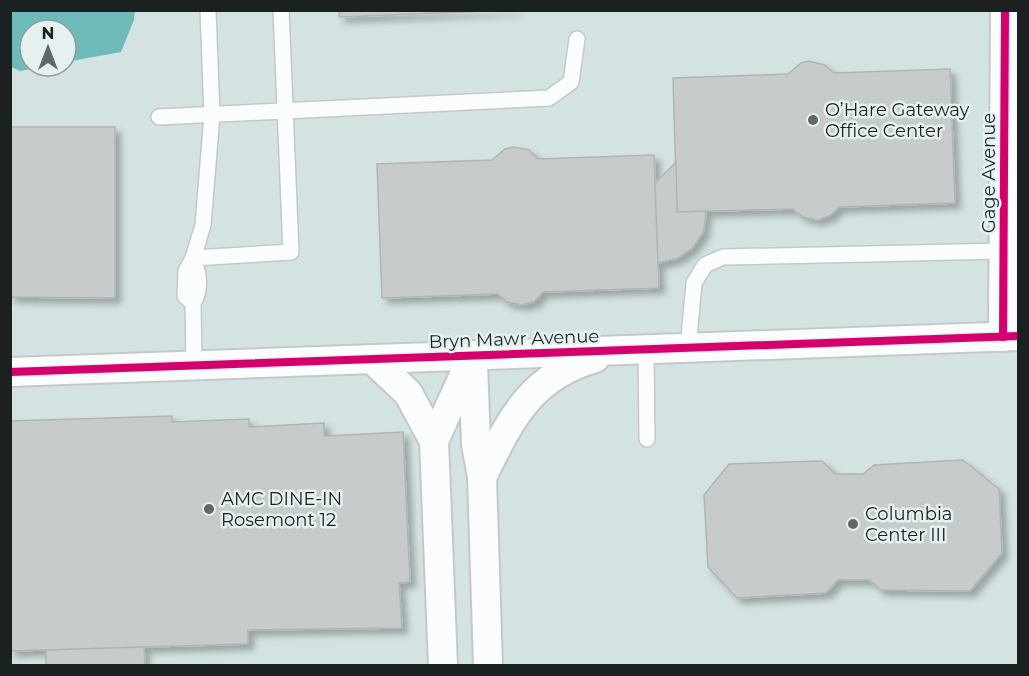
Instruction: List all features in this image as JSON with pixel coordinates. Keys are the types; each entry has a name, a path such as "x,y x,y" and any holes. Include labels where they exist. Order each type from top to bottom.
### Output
{"street":[{"name":"Gage Avenue","path":"1005,10 1004,251 1011,336"},
{"name":"Bryn Mawr Avenue","path":"10,372 1011,336"},
{"path":"482,477 512,417 530,395 548,379 573,364 637,349"},
{"path":"443,666 434,441 472,355"},
{"path":"472,355 476,444 482,477 488,666"},
{"path":"372,359 408,393 434,441"}],"lane":[{"path":"194,365 193,303 198,295 198,271 193,258 202,225 212,115 208,10"},
{"path":"193,258 291,252 281,10"},
{"path":"159,117 549,98 571,82 577,39"},
{"path":"688,348 694,284 705,265 723,257 1004,251"},
{"path":"637,349 647,439"}],"shaded area":[{"path":"10,11 1018,11 1018,321 11,357"},
{"path":"1018,348 1018,665 11,665 10,384"}],"water":[{"path":"11,10 135,10 134,20 121,52 78,60 78,18 18,18 18,70 11,67"}],"building":[{"path":"339,10 518,10 339,17"},
{"name":"O’Hare Gateway Office Center","path":"809,61 825,65 834,73 950,69 955,203 839,207 831,215 818,220 803,217 793,209 677,212 673,78 788,74 801,63"},
{"path":"10,127 115,127 115,298 10,297"},
{"path":"513,147 529,150 538,159 654,155 659,288 543,292 535,301 522,305 507,302 498,294 382,298 377,164 492,160 505,149"},
{"path":"676,162 677,212 706,211 705,223 703,233 692,248 678,258 658,263 655,183"},
{"name":"AMC DINE-IN Rosemont 12","path":"172,416 172,422 249,419 249,427 324,423 324,436 403,432 410,582 399,583 402,628 248,630 248,644 10,651 10,421"},
{"name":"Columbia Center III","path":"963,460 999,489 1002,553 970,591 881,590 869,580 838,580 826,593 737,598 708,567 704,495 729,464 822,461 835,474 863,474 874,465"},
{"path":"144,647 145,666 46,666 46,650"}],"cycle path":[{"path":"1003,337 1005,10"},
{"path":"10,372 1018,336"}],"place":[{"name":"O’Hare Gateway Office Center","path":"813,120"},
{"name":"AMC DINE-IN Rosemont 12","path":"209,509"},
{"name":"Columbia Center III","path":"853,524"}]}
